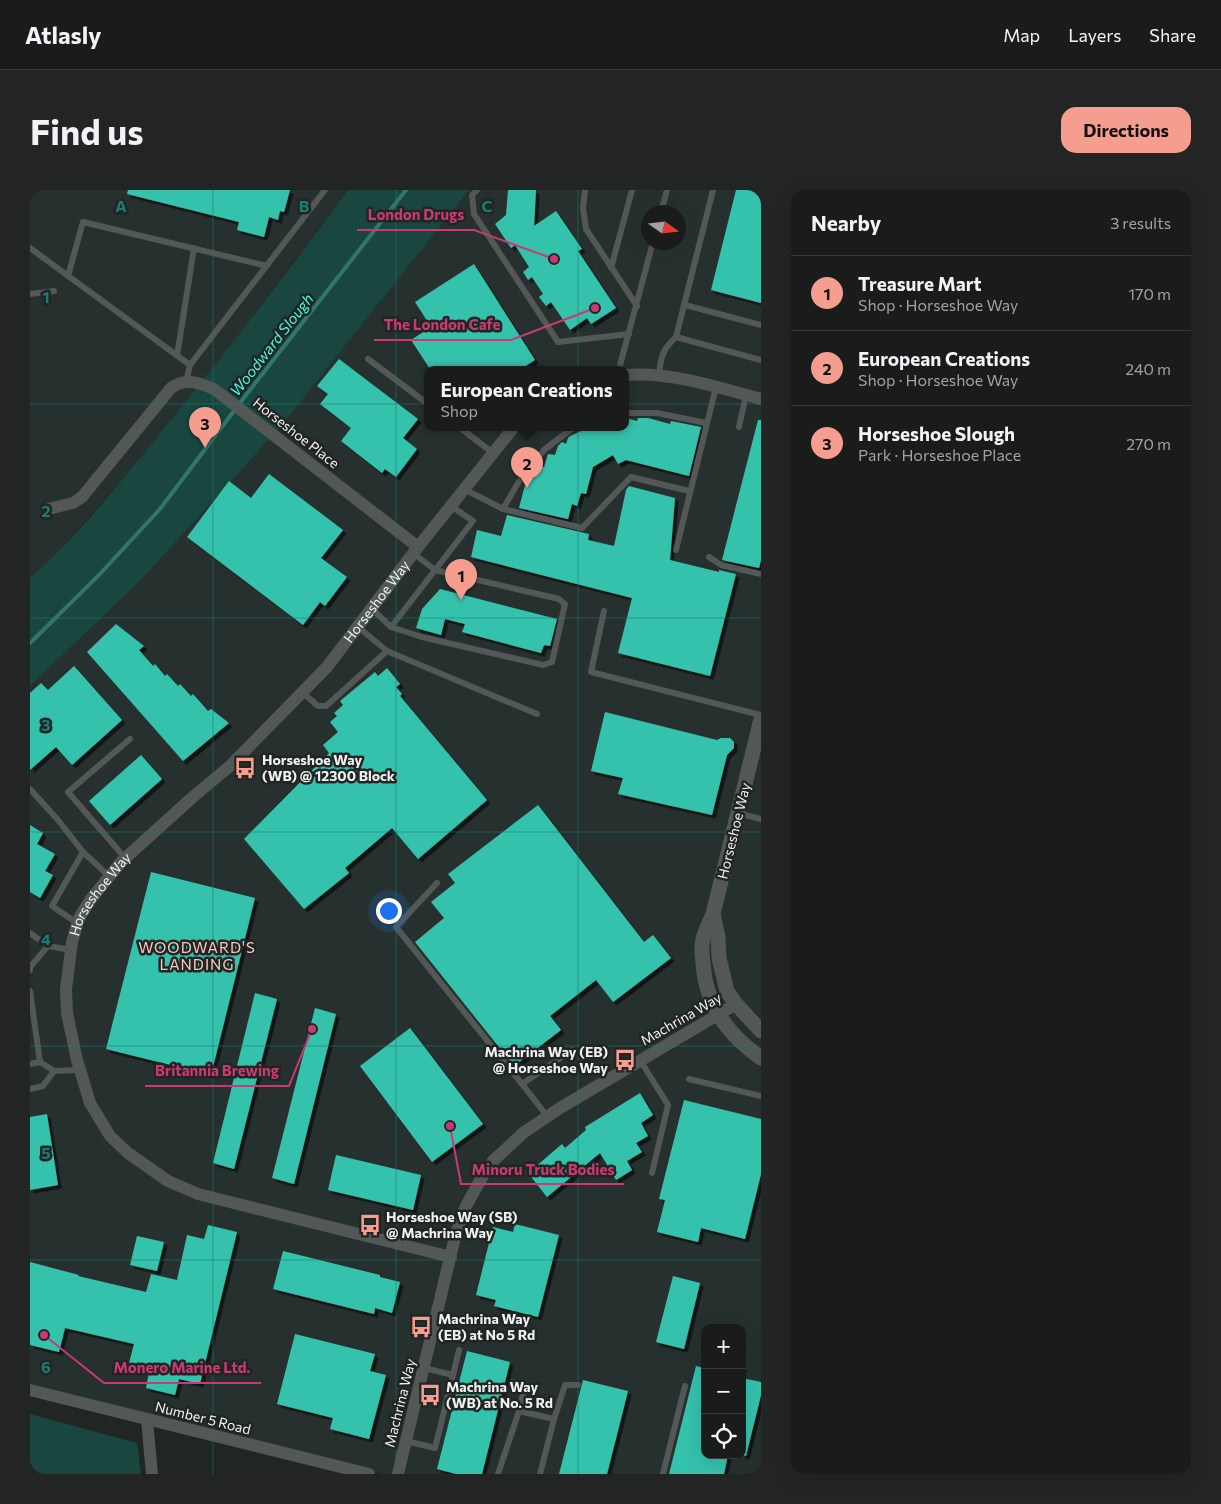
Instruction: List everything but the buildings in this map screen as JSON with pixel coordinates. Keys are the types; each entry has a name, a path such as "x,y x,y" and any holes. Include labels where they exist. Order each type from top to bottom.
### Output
{"street":[{"path":"629,375 673,377 761,400"},
{"path":"48,509 73,502 82,497 171,388 181,382 186,382"},
{"name":"Horseshoe Place","path":"186,382 198,383 214,388 416,550"},
{"name":"Horseshoe Way","path":"451,1257 198,1194 168,1181 128,1153 110,1136 90,1103 70,1034 66,989 71,950 78,923 91,899 109,876 125,858 230,766 326,667 511,431"},
{"name":"Horseshoe Way","path":"761,719 713,914 703,939 702,952 708,993 717,1014 736,1036 761,1058"},
{"name":"Horseshoe Way","path":"713,914 718,937 722,976 727,991 736,1004 761,1031"},
{"name":"Machrina Way","path":"398,1474 456,1233 466,1206 493,1161 523,1133 547,1116 736,1004"},
{"name":"Number 5 Road","path":"30,1390 369,1474"},
{"path":"146,1420 152,1474"}],"lane":[{"path":"186,382 190,366 326,190"},
{"path":"477,190 472,195 474,214 558,342 629,334"},
{"path":"585,190 583,208 586,229 637,306"},
{"path":"611,268 632,190"},
{"path":"663,205 667,190"},
{"path":"659,375 661,359 666,347 676,337 713,190"},
{"path":"68,276 83,222 267,266"},
{"path":"30,248 190,366"},
{"path":"177,356 194,248"},
{"path":"621,366 651,250"},
{"path":"30,294 54,291"},
{"path":"685,305 761,325"},
{"path":"676,337 761,360"},
{"path":"368,359 424,401"},
{"path":"676,550 716,387"},
{"path":"739,427 746,395"},
{"path":"629,414 657,412 706,423"},
{"path":"464,431 493,453"},
{"path":"502,509 518,483 544,450 569,431"},
{"path":"464,489 502,509 582,528 631,477 689,491"},
{"path":"391,628 473,521 451,506"},
{"path":"371,608 391,628 542,665 552,662 565,604 560,599 435,570 416,550"},
{"path":"709,558 721,566 761,574"},
{"path":"604,611 591,672 761,715"},
{"path":"357,626 387,651 537,714"},
{"path":"302,692 318,706 326,706 387,651"},
{"path":"125,858 68,792 130,739"},
{"path":"30,789 83,852 109,876"},
{"path":"738,813 761,819"},
{"path":"78,923 52,906 83,852"},
{"path":"437,883 396,926 547,1116"},
{"path":"30,933 48,946 71,950"},
{"path":"30,970 30,967 48,946"},
{"path":"30,991 40,1062"},
{"path":"522,1084 572,1050"},
{"path":"640,1060 668,1105 652,1173"},
{"path":"30,1064 40,1062 54,1071 79,1070"},
{"path":"30,1089 43,1086 54,1071"},
{"path":"689,1079 761,1096"},
{"path":"406,1442 435,1448 459,1350"},
{"path":"424,1368 453,1375"},
{"path":"498,1474 519,1411 525,1385 512,1382"},
{"path":"540,1474 554,1419 566,1385 578,1385"},
{"path":"663,1474 685,1386"},
{"path":"519,1411 554,1419"}],"shaded area":[{"path":"30,190 348,190 213,369 129,471 52,559 30,578"},
{"path":"469,190 761,190 761,1474 384,1474 30,1385 30,686 141,580 283,424"}],"green space":[{"path":"348,190 469,190 283,424 141,580 30,686 30,578 78,530 138,460 252,318"},
{"path":"30,1414 137,1443 141,1474 30,1474"}],"waterway":[{"name":"Woodward Slough","path":"30,643 99,575 160,509 246,395 406,190"}],"place":[{"name":"London Drugs","path":"554,259"},
{"name":"The London Cafe","path":"595,308"},
{"name":"Horseshoe Slough","path":"205,448"},
{"name":"European Creations","path":"527,488"},
{"name":"Treasure Mart","path":"461,600"},
{"name":"Horseshoe Way (WB) @ 12300 Block","path":"245,768"},
{"name":"Britannia Brewing","path":"312,1029"},
{"name":"Machrina Way (EB) @ Horseshoe Way","path":"625,1060"},
{"name":"Minoru Truck Bodies","path":"450,1126"},
{"name":"Horseshoe Way (SB) @ Machrina Way","path":"370,1225"},
{"name":"Machrina Way (EB) at No 5 Rd","path":"421,1327"},
{"name":"Monero Marine Ltd.","path":"44,1335"},
{"name":"Machrina Way (WB) at No. 5 Rd","path":"430,1395"}],"district":[{"name":"WOODWARD'S LANDING","path":"197,956"}]}
